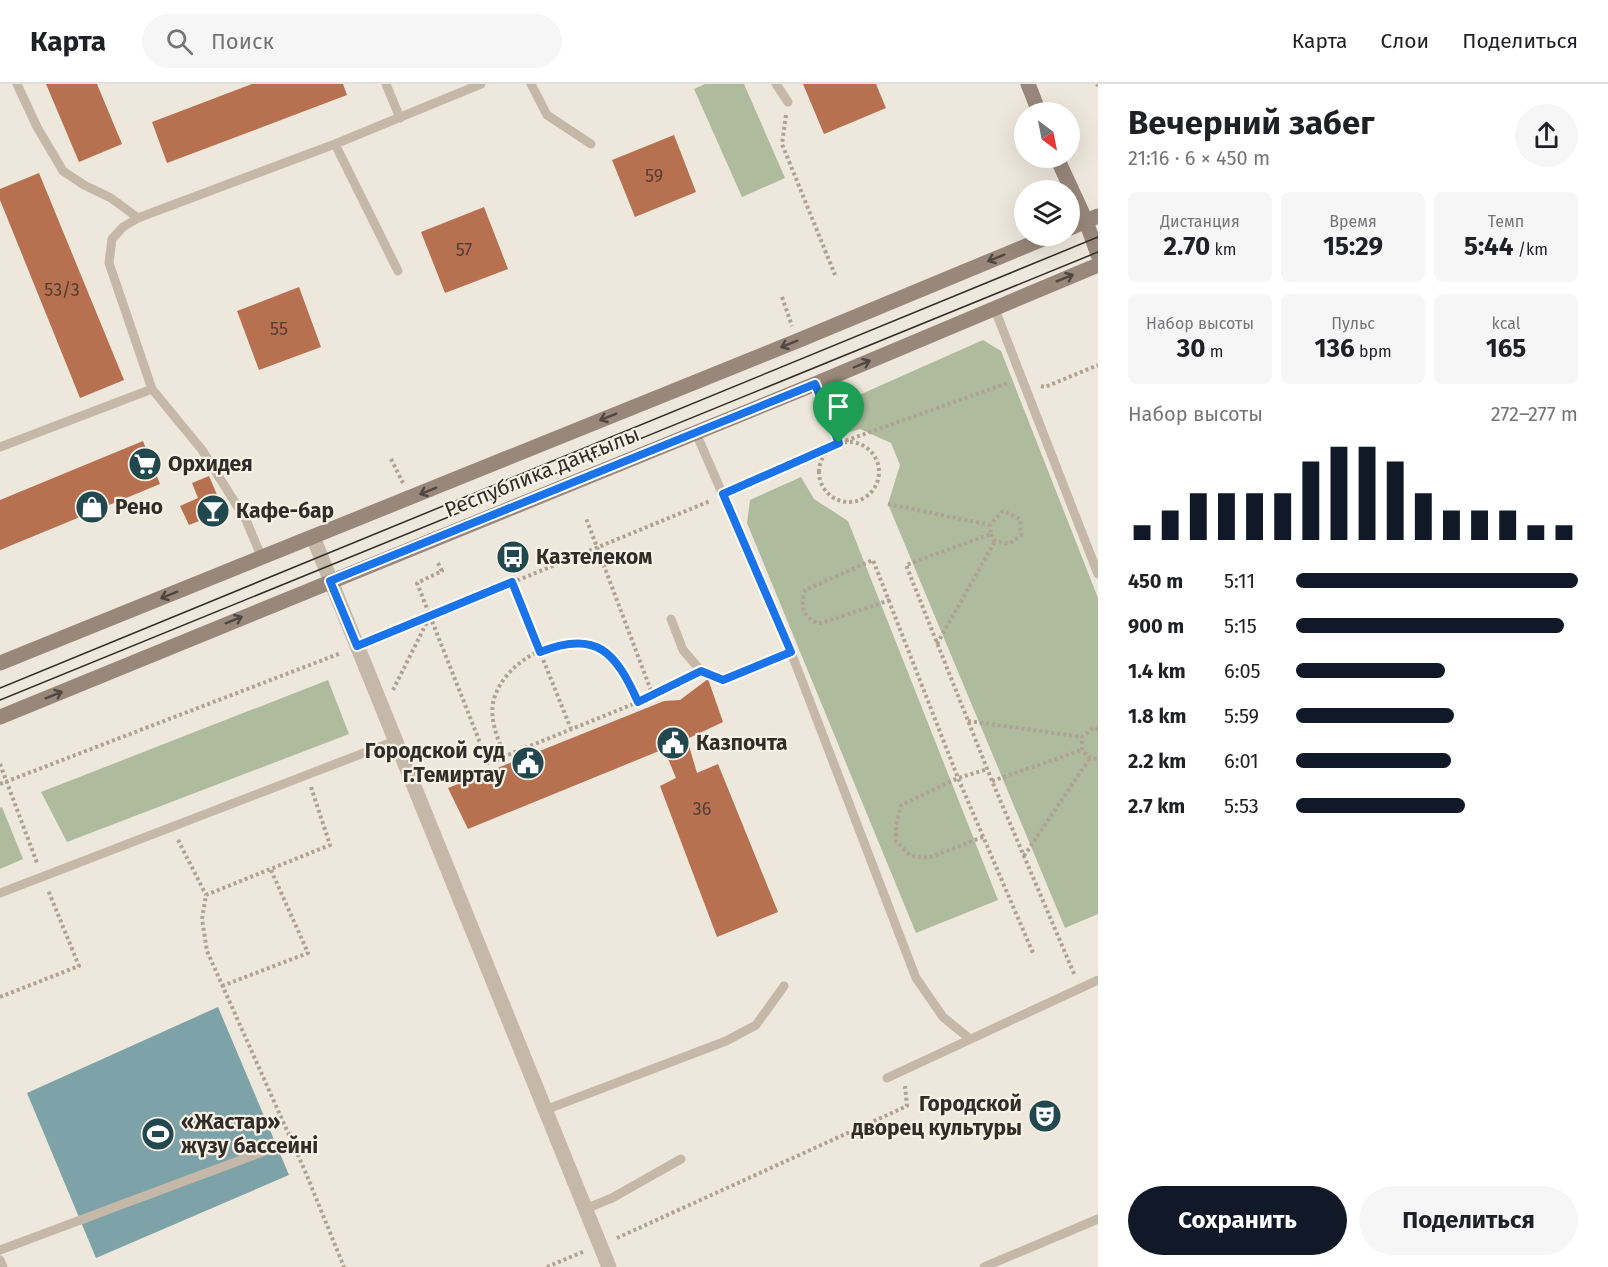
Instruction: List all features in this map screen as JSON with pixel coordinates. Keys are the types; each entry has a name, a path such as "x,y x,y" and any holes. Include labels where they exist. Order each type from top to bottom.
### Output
{"main road":[{"path":"1028,84 1035,102"},
{"path":"1064,168 1092,219 1098,255"},
{"name":"Республика даңғылы","path":"0,663 797,341 1026,246"},
{"name":"Республика даңғылы","path":"0,717 815,384 1098,264"}],"street":[{"path":"313,537 609,1267"}],"lane":[{"path":"17,84 37,128 63,171 84,185 111,198 138,218"},
{"path":"386,84 400,118"},
{"path":"262,558 246,520 202,450 152,389 110,262 112,239 123,227 138,218 335,144 481,84"},
{"path":"531,84 547,116 591,144"},
{"path":"776,84 788,102"},
{"path":"335,144 398,271"},
{"path":"994,308 1098,574"},
{"path":"0,447 152,389"},
{"path":"696,433 791,652 916,978 943,1017 970,1040"},
{"path":"671,619 683,650 701,671 723,680 791,652"},
{"path":"0,893 395,741"},
{"path":"887,1078 1098,980"},
{"path":"546,1110 726,1041 756,1025 784,986"},
{"path":"0,1250 273,1148"},
{"path":"585,1209 612,1198 681,1159"},
{"path":"984,1267 1098,1219"},
{"path":"0,1260 3,1267"}],"path":[{"path":"788,102 782,144 835,275"},
{"path":"782,297 797,341"},
{"path":"0,784 357,646 597,548 839,443 1021,379 1045,387 1098,365"},
{"path":"815,384 839,443"},
{"path":"850,442 864,446 872,453 878,466 875,486 869,494 860,499 839,500 830,495 821,481 819,471 821,461 826,452 839,443 850,442"},
{"path":"391,459 405,486"},
{"path":"888,504 990,525"},
{"path":"990,525 1003,512 1020,519 1021,535 1010,543 995,541"},
{"path":"586,518 653,696"},
{"path":"990,525 995,541"},
{"path":"991,534 906,565 992,782 1080,988"},
{"path":"937,644 995,541"},
{"path":"890,600 818,624 807,618 802,607 805,590 873,560 890,600 958,778 1033,953"},
{"path":"438,564 442,571 417,583 488,763 653,696 701,671"},
{"path":"512,582 572,729"},
{"path":"383,711 430,615"},
{"path":"505,756 494,732 493,703 504,678 525,658 560,644 591,644 611,655 626,676 638,702"},
{"path":"968,721 1082,737 1095,728 1098,729"},
{"path":"1082,737 1082,750 1090,758 1098,759"},
{"path":"992,782 1082,750"},
{"path":"1024,856 1090,758"},
{"path":"0,764 79,966 0,998"},
{"path":"983,837 928,858 911,856 896,841 896,825 901,806 958,778 988,769"},
{"path":"206,895 330,845 308,775"},
{"path":"172,827 206,895 202,919 207,951 305,1171 344,1267"},
{"path":"222,986 308,953 272,870"},
{"path":"547,1267 601,1245 906,1106 903,1070"}],"green space":[{"path":"705,84 744,84 785,178 742,197 694,89"},
{"path":"983,340 1001,351 1098,598 1098,914 1065,928 888,504 900,465 891,443 860,429 843,434 832,407"},
{"path":"801,477 814,499 848,521 998,900 916,933 747,523 750,500"},
{"path":"328,680 349,734 67,842 41,792"},
{"path":"2,807 23,859 0,869 0,808"}],"water":[{"name":"«Жастар» жүзу бассейні","path":"218,1007 289,1175 96,1258 27,1093"}],"building":[{"path":"46,84 97,84 122,144 79,162"},
{"path":"252,84 343,84 347,95 167,163 152,122"},
{"path":"803,84 876,84 886,108 824,134"},
{"path":"674,135 696,192 635,217 612,160"},
{"path":"39,173 124,380 80,398 0,200 0,189"},
{"path":"484,207 508,269 445,293 421,232"},
{"path":"299,287 321,347 259,370 237,311"},
{"path":"143,441 160,484 0,550 0,500"},
{"path":"209,476 224,511 189,525 180,506 198,498 192,483"},
{"path":"708,679 723,722 687,739 697,773 718,764 778,912 717,937 660,786 676,778 664,749 468,829 448,788 664,701 680,700"}],"tram line":[{"path":"0,688 1098,237"},
{"path":"0,700 1098,252"}],"place":[{"name":"Орхидея","path":"145,464"},
{"name":"Рено","path":"92,507"},
{"name":"Кафе-бар","path":"213,511"},
{"name":"Казтелеком","path":"513,557"},
{"name":"Казпочта","path":"673,743"},
{"name":"Городской суд г.Темиртау","path":"528,763"},
{"name":"Городской дворец культуры","path":"1045,1116"},
{"name":"«Жастар» жүзу бассейні","path":"158,1134"}],"route":[{"path":"815,384 839,443 723,494 791,652 723,680 701,671 638,702 626,676 611,655 591,644 560,644 540,652 512,582 357,646 330,581 815,384"}]}
